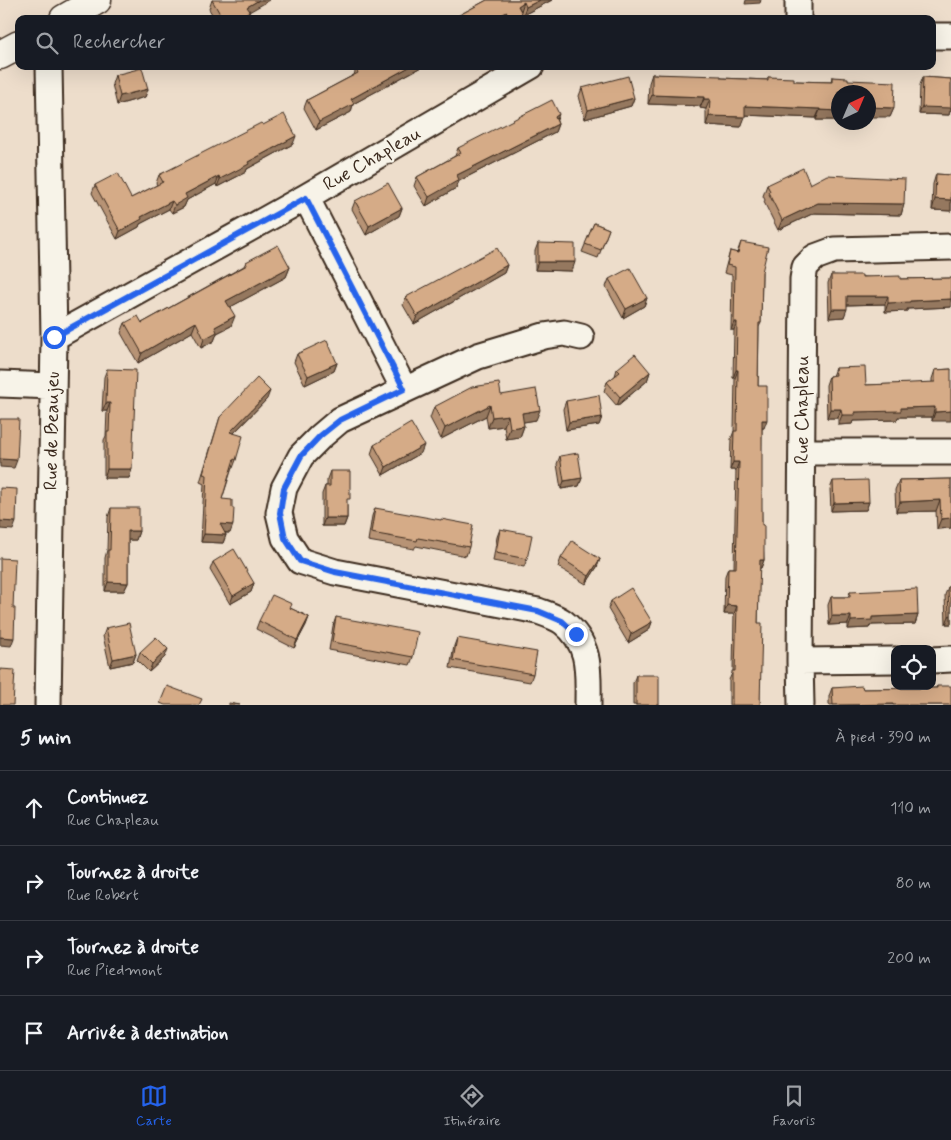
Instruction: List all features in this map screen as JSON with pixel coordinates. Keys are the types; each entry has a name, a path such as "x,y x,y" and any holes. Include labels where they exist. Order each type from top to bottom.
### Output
{"main road":[{"path":"71,15 97,0"},
{"path":"0,55 15,47"}],"street":[{"path":"798,0 798,15"},
{"path":"936,36 951,36"},
{"name":"Rue de Beaujeu","path":"48,705 54,337 49,70"},
{"name":"Rue Chapleau","path":"54,337 306,198 524,70"},
{"path":"306,198 404,389"},
{"name":"Rue Chapleau","path":"801,705 803,280 805,267 815,257 834,250 951,247"},
{"path":"581,337 554,334 478,356 340,420 320,436 301,456 284,488 280,513 285,538 300,561 335,572 538,611 562,621 576,634 588,659 588,705"},
{"path":"0,384 53,386"},
{"path":"802,452 951,452"},
{"path":"936,660 951,659"},
{"path":"800,661 891,660"}],"building":[{"path":"212,0 259,0 247,7 250,11 243,15 221,15"},
{"path":"487,0 540,0 526,7 524,2 518,6 523,15 509,15 507,12 501,15 459,15"},
{"path":"143,70 148,89 120,96 115,75"},
{"path":"356,70 404,70 351,99 354,104 319,122 307,100 358,73"},
{"path":"652,74 721,76 721,78 768,80 768,77 794,78 794,81 832,82 832,77 848,78 848,80 895,82 894,108 876,107 876,85 831,85 831,111 745,106 745,117 709,116 710,99 704,99 704,97 652,95"},
{"path":"628,76 634,98 588,110 582,88"},
{"path":"923,77 951,79 951,108 922,107"},
{"path":"552,100 559,114 555,117 558,124 457,175 459,180 429,197 417,177 461,153 458,148"},
{"path":"284,114 296,136 248,162 249,164 220,179 219,176 185,194 187,198 175,205 172,201 141,217 142,219 120,231 95,185 118,173 131,198 163,182 159,175 261,123 263,125"},
{"path":"803,168 810,184 827,175 905,179 904,204 818,203 782,220 768,192 770,191 767,185"},
{"path":"936,174 951,175 951,200 935,199"},
{"path":"388,183 402,208 369,226 355,201"},
{"path":"594,223 609,229 601,250 585,244"},
{"path":"741,242 768,247 762,272 761,323 759,323 758,386 767,386 767,420 762,420 764,560 760,560 758,623 762,623 760,705 732,705 732,671 735,671 737,606 727,605 728,568 736,568 739,462 733,462 734,431 737,431 738,370 736,370 737,322 734,322 735,267 727,265 730,251 738,253"},
{"path":"538,243 575,244 575,262 538,262"},
{"path":"278,245 290,267 226,301 235,316 215,327 217,332 204,339 196,322 142,353 125,323 138,316 142,323 247,265 246,262"},
{"path":"497,248 507,265 417,316 406,297"},
{"path":"630,268 647,298 626,309 609,279"},
{"path":"831,275 862,275 862,277 900,276 900,279 951,278 951,299 888,303 888,296 847,296 847,309 832,309"},
{"path":"327,340 337,363 308,376 297,354"},
{"path":"635,354 650,372 620,397 607,382 620,372 617,369"},
{"path":"865,367 866,385 935,382 935,370 951,369 951,411 935,412 935,407 901,408 901,411 855,412 855,415 842,415 841,409 830,409 829,376 836,375 835,368"},
{"path":"107,369 136,370 132,469 107,469 107,432 109,432 110,403 106,403"},
{"path":"257,378 270,391 230,432 243,436 222,499 232,500 232,508 234,508 233,525 220,524 226,535 204,534 207,475 203,474 220,417"},
{"path":"499,383 501,395 536,389 540,410 522,413 524,426 510,428 508,415 492,417 490,405 445,428 434,407 472,387"},
{"path":"599,395 602,417 569,422 566,401"},
{"path":"0,419 19,419 17,460 0,459"},
{"path":"411,423 424,445 386,467 374,445"},
{"path":"578,453 582,478 564,481 560,456"},
{"path":"330,471 350,471 350,499 347,499 347,518 325,518 325,486 330,486"},
{"path":"951,479 951,518 941,519 940,500 900,502 899,480"},
{"path":"868,480 869,502 834,503 833,481"},
{"path":"0,488 17,489 16,522 0,521"},
{"path":"111,508 139,508 139,531 128,531 128,583 108,582"},
{"path":"375,508 473,525 469,547 418,538 417,541 371,533"},
{"path":"500,529 532,535 527,559 496,553"},
{"path":"572,541 600,559 589,576 561,558"},
{"path":"234,549 254,583 233,596 213,562"},
{"path":"0,558 15,559 14,638 0,637"},
{"path":"948,587 951,587 951,615 949,616"},
{"path":"631,588 652,622 631,634 611,601"},
{"path":"917,589 918,615 872,617 872,620 851,621 851,616 832,616 831,597 850,597 850,592"},
{"path":"272,595 292,604 290,608 309,617 297,640 259,621"},
{"path":"336,617 418,632 413,657 332,642"},
{"path":"129,623 136,654 113,659 106,628"},
{"path":"156,637 168,649 152,664 140,652"},
{"path":"457,638 537,652 533,674 453,660"},
{"path":"0,669 15,670 13,705 0,705"},
{"path":"636,675 659,675 659,705 636,705"},
{"path":"167,686 202,699 199,705 165,705 160,703"},
{"path":"862,686 863,689 936,690 937,686 951,686 951,705 833,705 832,688"}],"route":[{"path":"54,337 306,198 404,389 340,420 320,436 301,456 284,488 280,513 285,538 300,561 335,572 538,611 562,621 576,634"}]}
